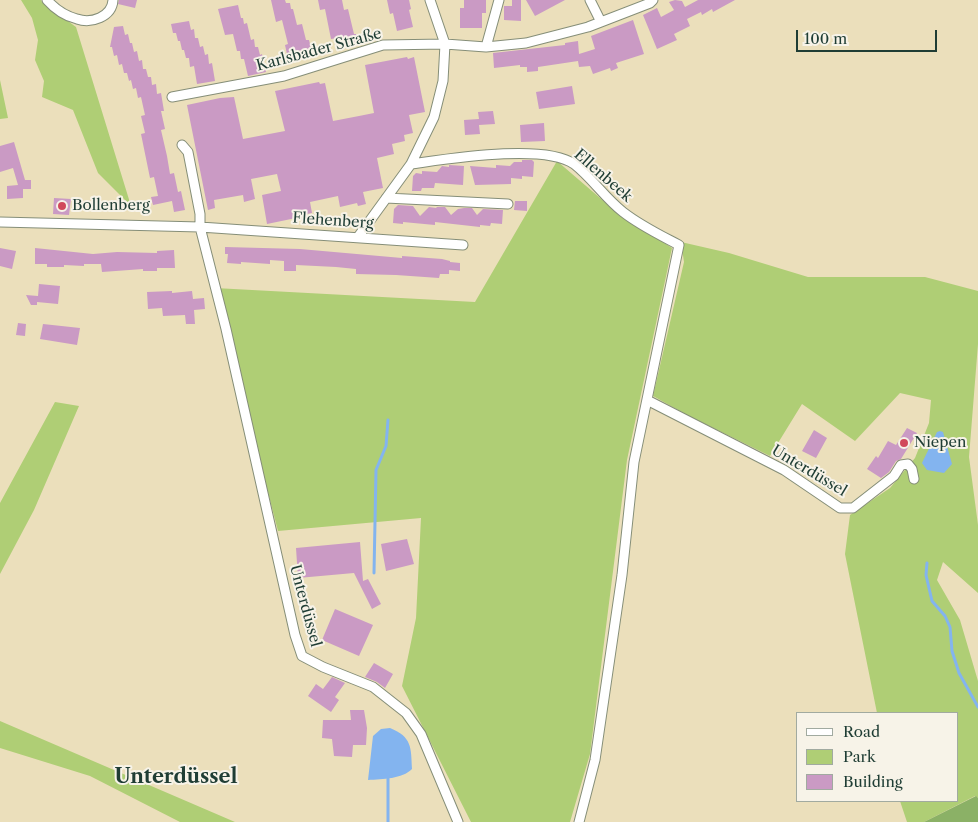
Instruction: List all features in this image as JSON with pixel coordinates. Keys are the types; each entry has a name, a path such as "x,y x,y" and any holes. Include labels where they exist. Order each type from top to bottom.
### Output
{"street":[{"path":"47,0 63,14 78,20 105,16 111,9 113,0"},
{"path":"358,237 411,164 434,117 443,81 446,44 430,0"},
{"path":"486,46 499,0"},
{"path":"590,0 601,22"},
{"name":"Karlsbader Straße","path":"172,97 284,76 383,45 446,44 486,46 526,43 588,27 653,0"},
{"path":"182,145 188,152 200,214 200,227"},
{"name":"Ellenbeek","path":"411,164 513,154 558,156 574,164 622,212 651,231 679,245 647,400"},
{"path":"386,198 508,204"},
{"name":"Flehenberg","path":"0,222 200,227 463,245"},
{"name":"Unterdüssel","path":"200,227 226,329 295,635 302,656 323,667 373,687 406,713 421,734 458,822"},
{"path":"579,822 595,760 622,575 634,462 647,400"},
{"name":"Unterdüssel","path":"647,400 784,470 840,508 852,508 894,476 901,465 908,464 912,469 914,479"}],"green space":[{"path":"21,0 41,0 76,27 131,206 98,173 73,110 42,97 44,81 35,60 38,40 32,18"},
{"path":"0,80 8,118 0,119"},
{"path":"557,161 614,210 672,248 627,460 590,754 570,822 471,822 402,686 416,618 421,518 278,531 215,288 475,302"},
{"path":"681,242 729,253 808,277 925,277 978,291 978,344 969,457 978,525 978,593 943,562 937,580 960,620 978,681 978,798 975,796 924,822 907,822 900,802 958,802 958,712 877,712 845,554 850,515 890,488 915,458 929,423 931,400 900,393 855,441 802,404 770,456 687,415 653,396 684,262"},
{"path":"55,402 79,406 34,510 0,574 0,503"},
{"path":"0,721 235,822 180,822 90,776 0,748"},
{"path":"976,796 978,798 978,822 924,822"}],"water":[{"path":"937,432 943,432 952,464 944,473 927,470 922,463"},
{"path":"390,728 403,735 409,744 412,769 398,777 368,780 373,736 381,729"}],"building":[{"path":"119,0 137,0 135,8 118,4"},
{"path":"271,0 285,0 286,3 290,3 297,25 302,24 306,40 309,40 313,56 302,58 300,51 287,54 285,45 288,44 282,20 276,22"},
{"path":"318,0 342,0 344,10 348,9 357,42 346,44 344,37 331,39 325,9 320,10"},
{"path":"387,0 409,0 413,27 397,31 393,13 390,14"},
{"path":"464,0 486,0 486,13 482,13 482,28 460,28 460,8 464,8"},
{"path":"512,0 521,0 521,21 504,20 504,6 512,6"},
{"path":"526,0 565,0 535,16"},
{"path":"675,0 682,1 685,7 698,0 735,0 713,12 712,9 702,15 701,12 687,19 690,26 674,34 677,40 657,49 643,15 657,8 661,17 674,10 669,2"},
{"path":"238,5 244,24 247,23 251,40 254,39 255,47 258,47 260,55 262,54 266,72 248,76 244,59 241,59 240,51 237,51 233,34 225,35 218,9"},
{"path":"633,20 644,54 616,63 618,68 611,71 610,68 593,74 590,66 579,67 578,61 538,67 538,71 527,72 527,67 520,67 520,65 494,68 493,53 565,45 565,43 578,41 579,54 595,49 591,36"},
{"path":"189,21 191,30 194,29 195,38 198,38 200,47 203,46 205,55 208,54 209,64 212,63 215,81 197,84 194,66 190,67 189,58 186,58 176,33 173,33 171,24"},
{"path":"123,26 125,35 128,34 130,43 132,43 134,52 137,51 139,61 142,60 143,69 146,69 148,77 151,77 152,85 156,84 157,94 161,93 164,111 161,111 165,129 161,130 170,174 174,173 178,192 181,191 185,210 174,212 172,201 153,205 151,197 158,196 154,177 150,178 141,134 145,133 141,116 145,115 141,97 138,98 136,88 133,89 131,80 129,81 127,73 124,73 122,64 119,65 117,55 114,56 112,47 110,47 114,27"},
{"path":"407,57 408,59 414,57 425,112 409,115 413,133 404,135 405,141 392,144 394,154 377,158 383,188 363,192 366,204 358,206 357,203 340,207 338,196 310,202 312,213 267,224 262,195 281,191 277,174 251,179 255,199 244,202 243,195 214,200 215,208 208,210 187,105 234,97 243,139 285,131 275,91 319,82 320,84 325,83 333,121 374,113 365,65"},
{"path":"572,86 575,104 539,109 536,92"},
{"path":"493,111 495,124 479,125 480,134 465,135 464,120 479,119 478,112"},
{"path":"544,123 545,141 521,142 520,125"},
{"path":"14,142 25,180 31,180 31,189 23,189 23,198 7,199 7,186 18,185 13,168 0,172 0,146"},
{"path":"522,160 532,160 534,162 533,177 511,178 511,184 475,185 470,166 496,168 496,165 510,166 514,162 522,162"},
{"path":"449,165 464,166 463,185 435,183 434,188 422,188 421,191 412,191 413,176 416,173 422,174 422,171 437,172 442,166 449,167"},
{"name":"Bollenberg","path":"54,198 71,199 69,215 53,214"},
{"path":"515,201 527,201 527,211 514,210"},
{"path":"398,205 413,206 420,216 429,207 445,207 451,215 458,209 464,208 472,208 477,215 483,209 503,210 502,224 491,223 490,226 480,225 480,227 435,222 435,225 393,223 394,209"},
{"path":"225,247 300,249 402,258 402,256 442,259 460,263 460,271 449,270 449,274 440,274 439,278 356,274 356,269 296,265 296,271 284,271 284,261 270,260 270,264 227,263 228,254 225,254"},
{"path":"0,248 16,251 12,269 0,266"},
{"path":"35,248 93,254 117,252 157,253 157,251 174,250 175,268 157,268 157,271 143,271 143,269 102,272 101,264 47,267 47,264 35,264"},
{"path":"39,284 60,286 58,304 37,302 37,305 31,305 26,295 38,296"},
{"path":"172,291 172,293 192,291 193,299 204,298 205,309 194,310 195,324 186,324 185,315 163,316 162,308 148,309 147,292"},
{"path":"18,323 26,324 25,336 16,335"},
{"path":"43,324 80,328 77,345 40,339"},
{"path":"907,428 917,433 901,459 896,461 889,472 881,478 867,469 876,456 878,458 888,441 896,445"},
{"path":"814,430 827,438 816,458 802,451"},
{"path":"407,539 414,564 386,571 381,544"},
{"path":"360,542 363,581 368,579 381,604 372,609 354,573 298,578 296,548"},
{"path":"335,609 373,625 359,656 322,640"},
{"path":"374,663 393,674 385,688 365,677"},
{"path":"332,677 345,683 335,697 339,700 331,712 308,696 316,684 323,689"},
{"path":"350,710 364,710 367,728 366,745 353,745 352,757 334,756 332,739 322,738 323,720 351,720"}],"waterway":[{"path":"374,573 376,470 386,446 388,420"},
{"path":"927,563 926,575 932,601 945,616 950,627 952,651 959,673 978,707"},
{"path":"388,776 388,822"}],"place":[{"name":"Bollenberg","path":"62,206"},
{"name":"Niepen","path":"904,443"}],"district":[{"name":"Unterdüssel","path":"176,777"}]}
